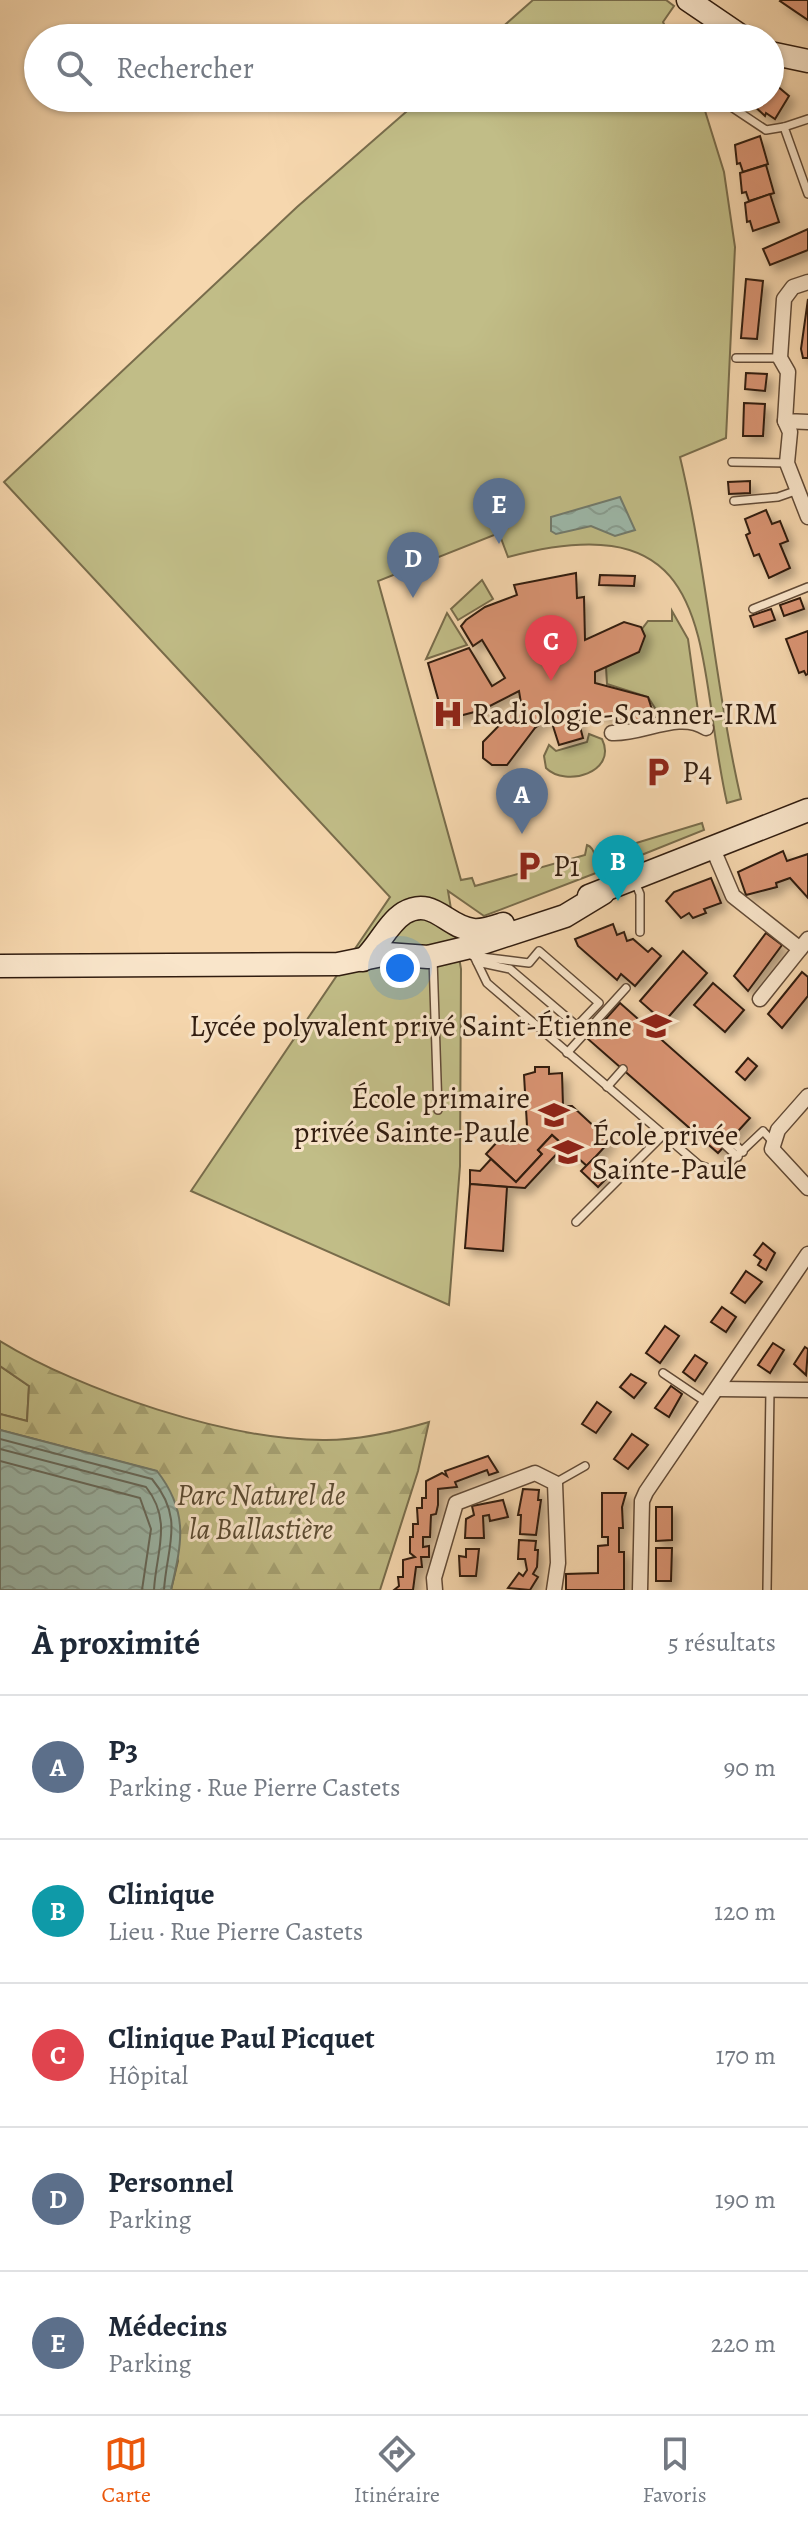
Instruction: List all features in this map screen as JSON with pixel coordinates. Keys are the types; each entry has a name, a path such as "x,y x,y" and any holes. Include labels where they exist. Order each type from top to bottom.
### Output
{"street":[{"path":"688,0 723,24"},
{"path":"784,56 808,61"},
{"path":"808,282 793,287 784,299 780,358 788,372 785,421 790,432 787,463 808,517"},
{"path":"785,421 808,422"},
{"path":"612,733 628,734 682,721 706,728"},
{"path":"0,966 338,964 400,953 433,956 466,939 603,893 808,810"},
{"path":"713,849 733,896 804,944 760,999"},
{"path":"362,961 376,949 390,927 405,913 418,908 432,909 466,939"},
{"path":"400,953 393,941 407,922 426,916 466,939"},
{"path":"808,1096 772,1141 775,1156 800,1176 808,1188"},
{"path":"640,1590 642,1501 808,1254"},
{"path":"719,1389 808,1390"},
{"path":"435,1590 434,1578 456,1503 535,1473 555,1483 558,1563 554,1590"}],"lane":[{"path":"739,112 766,130 808,119"},
{"path":"784,127 808,194"},
{"path":"736,358 780,358"},
{"path":"732,462 787,463"},
{"path":"734,501 778,497 798,490"},
{"path":"753,609 808,587"},
{"path":"634,880 640,894 640,932"},
{"path":"466,939 529,963 539,951 599,1003 577,1026 510,969 466,939"},
{"path":"466,939 487,983 706,1169 723,1169 763,1131 772,1141"},
{"path":"433,956 438,1110"},
{"path":"567,1053 626,988"},
{"path":"607,1087 623,1069"},
{"path":"576,1222 663,1135"},
{"path":"728,1143 741,1155"},
{"path":"663,1373 708,1403"},
{"path":"767,1590 770,1390"},
{"path":"555,1483 585,1466"}],"green space":[{"path":"533,0 666,0 674,6 664,24 506,24"},
{"path":"406,112 705,112 724,172 735,247 726,438 680,457 741,799 727,803 700,644 686,602 664,570 629,550 578,545 508,557 499,533 378,581 461,880 472,878 475,886 585,855 587,845 596,861 596,873 484,916 448,891 461,969 460,1166 449,1305 191,1191 390,897 4,482 297,207"},
{"path":"482,580 493,599 458,620 451,609"},
{"path":"672,611 688,639 699,718 656,719 658,713 648,697 607,684 606,667 637,648 643,637 642,629 648,621 672,621"},
{"path":"447,613 467,645 426,659"},
{"path":"589,734 602,739 605,751 597,768 565,777 546,768 544,756 549,745 556,751 587,742"},
{"path":"702,823 704,830 624,862 613,850"},
{"name":"Parc Naturel de la Ballastière","path":"0,1341 33,1360 114,1395 158,1410 246,1432 339,1440 378,1435 429,1422 418,1471 380,1590 171,1590 178,1561 156,1471 0,1430 0,1414 27,1421 29,1386 0,1366"},
{"path":"0,1366 29,1386 27,1421 0,1414"}],"water":[{"path":"620,497 635,530 615,536 591,526 556,534 551,531 551,517"},
{"path":"0,1430 157,1471 174,1500 180,1528 171,1590 0,1590"}],"building":[{"path":"808,0 808,20 780,1"},
{"path":"761,112 779,112 775,119 766,113 765,116"},
{"path":"760,136 768,164 743,172 740,163 737,164 735,145"},
{"path":"766,165 774,193 749,201 746,192 742,193 740,173"},
{"path":"770,194 779,222 753,231 750,221 747,222 745,203"},
{"path":"808,229 808,250 770,265 763,249"},
{"path":"746,279 763,281 757,339 741,338"},
{"path":"808,299 808,358 803,358 801,349"},
{"path":"746,373 767,374 765,391 745,389"},
{"path":"744,403 765,404 763,436 743,436"},
{"path":"750,481 750,493 729,494 728,482"},
{"path":"766,510 772,524 780,521 788,541 780,544 790,568 769,578 759,554 754,556 746,535 750,533 745,519"},
{"path":"576,573 577,598 584,597 585,640 624,622 641,627 645,636 639,652 595,672 595,683 648,697 654,716 638,726 583,709 576,711 577,715 554,722 553,717 535,728 507,765 492,765 483,758 483,742 521,703 519,691 482,710 444,720 428,663 469,648 492,686 505,678 482,640 473,646 461,626 485,607 517,595 514,585"},
{"path":"600,575 635,576 634,586 599,585"},
{"path":"800,598 804,609 784,616 780,605"},
{"path":"771,609 775,620 754,627 750,616"},
{"path":"808,631 806,675 804,671 799,673 786,639"},
{"path":"577,715 583,738 559,745 552,723"},
{"path":"783,851 787,861 808,854 808,898 790,878 776,883 777,887 746,895 738,872"},
{"path":"711,878 721,903 704,909 706,913 693,918 689,913 681,918 666,901 674,892"},
{"path":"613,924 617,935 624,932 627,941 633,939 648,952 652,948 661,956 635,986 621,974 617,980 578,946 575,939"},
{"path":"766,933 782,945 748,991 734,976"},
{"path":"683,951 707,973 664,1022 640,1001"},
{"path":"802,972 808,977 808,996 782,1028 768,1014"},
{"path":"713,983 744,1010 725,1032 694,1005"},
{"path":"620,1003 750,1118 718,1153 588,1039"},
{"path":"748,1058 757,1066 745,1080 736,1072"},
{"name":"École primaire privée Sainte-Paule","path":"535,1067 549,1067 549,1074 562,1073 563,1106 572,1106 610,1141 587,1166 552,1135 538,1150 542,1154 516,1182 486,1154 511,1127 519,1135 527,1126 524,1075 535,1072"},
{"path":"552,1135 564,1146 525,1188 470,1184 470,1170 480,1171 491,1159 516,1182 542,1154 538,1150"},
{"path":"594,1158 602,1165 598,1169 607,1178 598,1187 581,1171"},
{"path":"470,1184 507,1187 503,1251 465,1248"},
{"path":"763,1243 775,1253 766,1270 758,1265 761,1260 754,1255"},
{"path":"746,1271 762,1282 745,1303 731,1293"},
{"path":"722,1307 736,1317 726,1332 711,1322"},
{"path":"665,1326 679,1336 660,1363 646,1353"},
{"path":"773,1343 784,1350 770,1373 758,1365"},
{"path":"805,1347 808,1349 806,1375 794,1364"},
{"path":"695,1355 707,1363 695,1381 683,1372"},
{"path":"631,1374 646,1383 634,1398 620,1387"},
{"path":"671,1386 682,1394 669,1417 655,1408"},
{"path":"597,1402 611,1412 596,1433 582,1424"},
{"path":"632,1434 648,1445 628,1469 614,1459"},
{"path":"488,1456 498,1472 489,1475 487,1470 455,1482 457,1487 438,1489 436,1514 431,1515 430,1537 423,1537 423,1547 429,1546 429,1557 421,1557 422,1567 416,1567 413,1590 394,1590 399,1586 398,1577 403,1577 403,1560 415,1557 410,1553 410,1537 413,1537 413,1524 418,1524 417,1508 422,1508 422,1498 426,1498 426,1481 442,1473 447,1476 445,1471"},
{"path":"523,1489 539,1490 538,1500 541,1500 536,1535 520,1534 521,1515 518,1515"},
{"path":"602,1493 626,1493 622,1507 623,1528 619,1528 619,1552 624,1552 624,1590 566,1590 566,1574 598,1573 598,1546 608,1545 608,1537 602,1537"},
{"path":"503,1500 508,1517 490,1521 489,1515 483,1516 484,1538 465,1538 466,1519 474,1515 472,1506"},
{"path":"656,1507 672,1507 672,1540 656,1541"},
{"path":"519,1540 536,1541 535,1550 538,1550 537,1567 533,1574 538,1577 530,1590 508,1588 519,1573 523,1576 527,1570 525,1559 518,1559"},
{"path":"656,1548 672,1548 671,1581 656,1581"},
{"path":"466,1549 479,1549 476,1576 460,1576 459,1556 466,1557"}],"place":[{"name":"Médecins","path":"499,544"},
{"name":"Personnel","path":"413,598"},
{"name":"Clinique Paul Picquet","path":"551,681"},
{"name":"Radiologie-Scanner-IRM","path":"448,714"},
{"name":"P4","path":"658,772"},
{"name":"P3","path":"522,834"},
{"name":"P1","path":"529,866"},
{"name":"Clinique","path":"618,901"},
{"name":"Lycée polyvalent privé Saint-Étienne","path":"656,1026"},
{"name":"École primaire privée Sainte-Paule","path":"554,1115"},
{"name":"École privée Sainte-Paule","path":"568,1152"}]}
